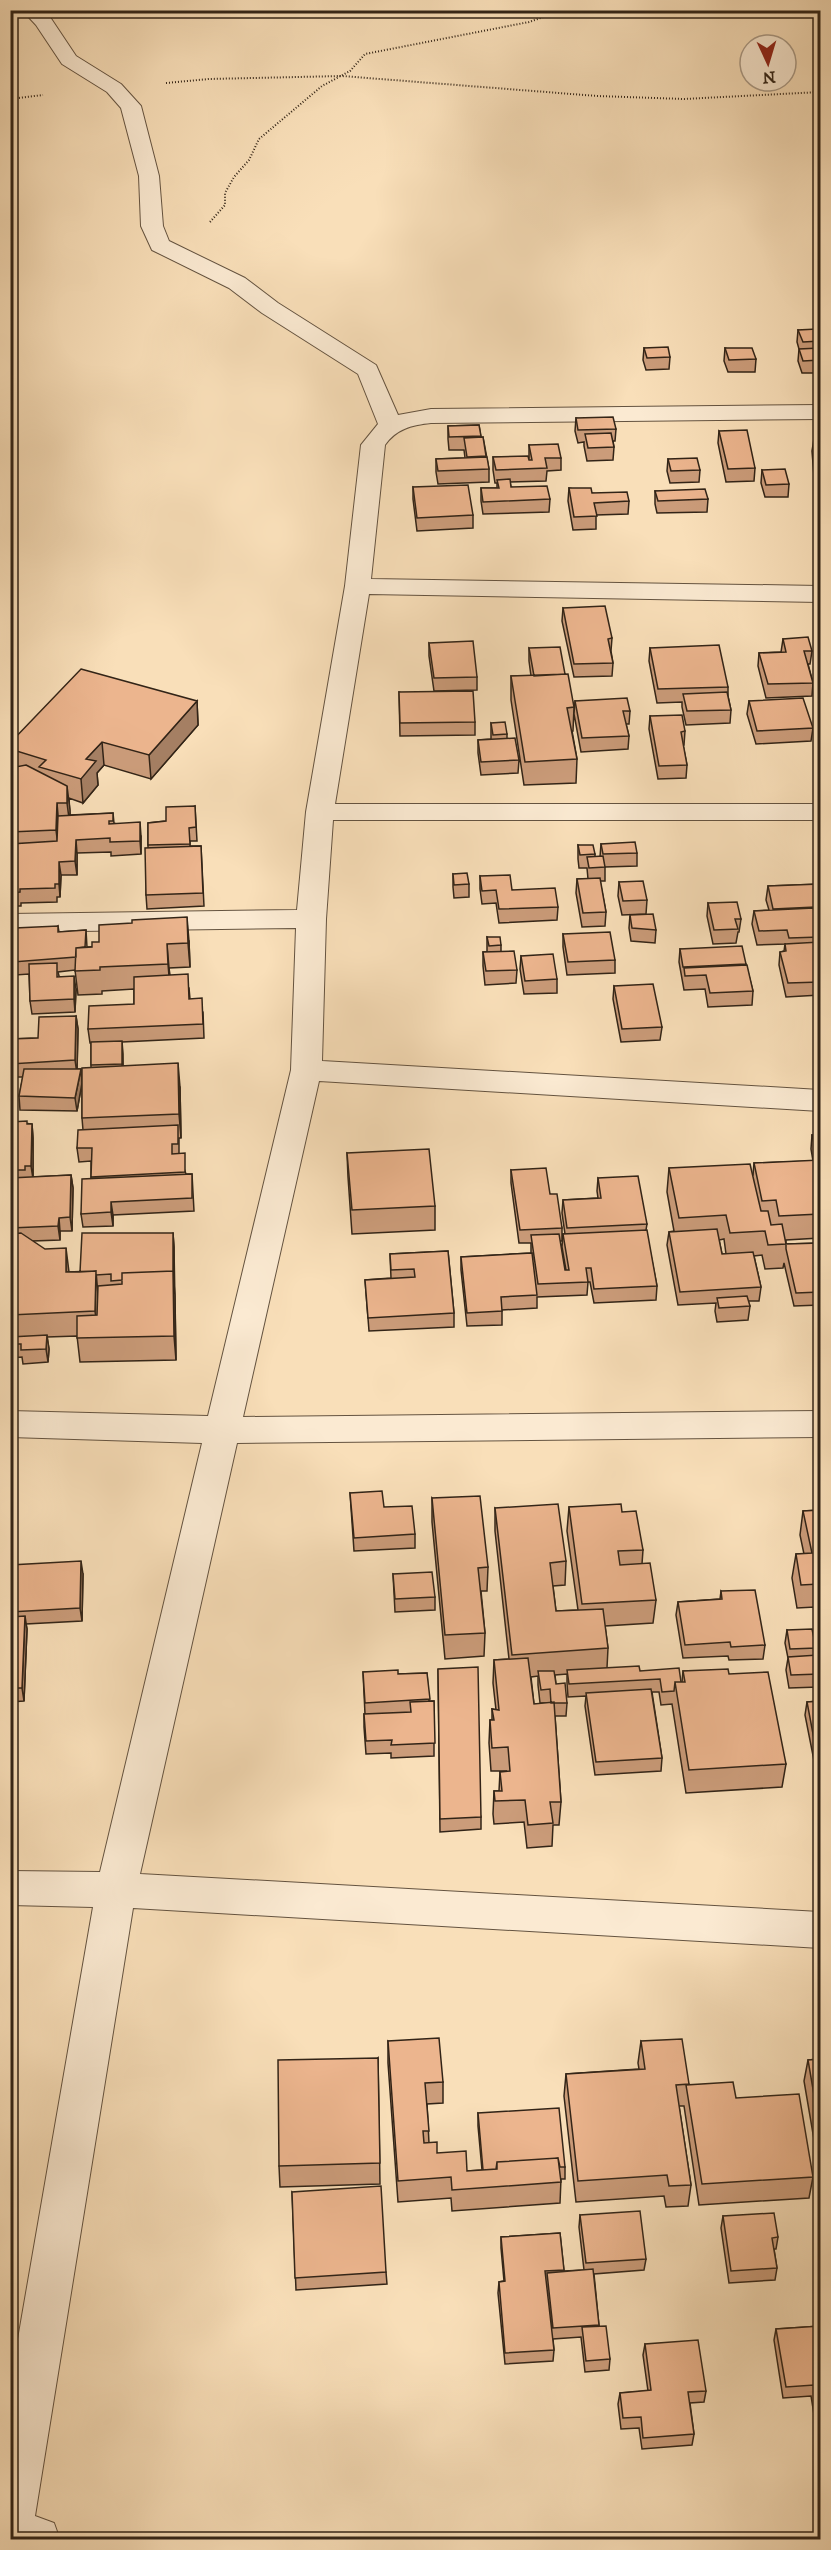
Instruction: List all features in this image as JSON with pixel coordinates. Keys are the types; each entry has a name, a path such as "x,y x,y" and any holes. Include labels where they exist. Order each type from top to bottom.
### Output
{"street":[{"path":"31,10 43,21 69,60 114,88 131,106 149,176 153,226 160,245 237,283 270,308 368,370 390,425"},
{"path":"10,2524 116,1890 306,1070 310,919 320,812 358,586 373,445 379,433 390,425 431,416 820,412"},
{"path":"358,586 820,594"},
{"path":"320,812 820,812"},
{"path":"10,923 310,919"},
{"path":"306,1070 820,1101"},
{"path":"10,1424 222,1430 820,1424"},
{"path":"10,1888 116,1890 820,1930"},
{"path":"10,2539 37,2540"}],"path":[{"path":"188,258 200,234 225,205 225,193 234,177 249,160 259,139 322,86 350,71 370,51 529,22 563,10"},
{"path":"114,88 209,79 342,76 597,96 684,99 820,92"}],"building":[{"path":"817,329 820,341 803,342 798,330"},
{"path":"668,347 670,357 647,358 644,348"},
{"path":"725,348 752,348 756,359 729,360"},
{"path":"820,348 820,360 803,361 799,349"},
{"path":"613,417 616,429 578,430 576,418"},
{"path":"479,425 481,436 449,437 448,426"},
{"path":"747,430 755,468 728,469 719,431"},
{"path":"611,433 614,447 588,448 585,434"},
{"path":"483,437 486,456 467,457 464,438"},
{"path":"814,439 820,439 820,464 816,464"},
{"path":"558,444 561,458 545,458 547,468 496,470 493,457 528,456 529,460 532,460 529,445"},
{"path":"487,457 489,469 438,471 436,459"},
{"path":"697,458 700,470 671,471 668,459"},
{"path":"785,469 789,484 766,485 762,470"},
{"path":"510,479 511,487 547,486 550,499 483,502 481,488 499,488 497,480"},
{"path":"468,485 473,515 417,518 413,487"},
{"path":"569,488 591,488 592,493 627,492 629,501 594,503 597,516 574,517"},
{"path":"705,489 708,499 658,501 655,491"},
{"path":"605,606 612,638 608,639 613,663 574,664 563,608"},
{"path":"808,637 812,651 804,651 813,683 768,684 759,653 786,652 783,639"},
{"path":"473,641 477,677 434,678 429,643"},
{"path":"719,645 728,687 658,689 650,648"},
{"path":"560,647 565,674 534,676 529,648"},
{"path":"81,669 197,701 149,755 102,742 86,759 96,761 81,779 39,767 46,760 10,749 10,743"},
{"path":"568,674 574,707 567,708 577,759 525,762 511,676"},
{"path":"473,691 475,722 400,723 399,692"},
{"path":"727,692 731,710 687,711 683,694"},
{"path":"627,698 630,711 623,711 629,736 582,738 575,701"},
{"path":"803,698 813,728 757,731 749,701"},
{"path":"682,715 685,731 681,732 687,765 659,766 650,716"},
{"path":"505,722 507,734 493,735 491,723"},
{"path":"515,738 519,760 481,762 478,740"},
{"path":"26,765 67,786 67,803 57,803 56,830 10,832 10,768"},
{"path":"195,806 196,827 189,828 190,844 148,845 148,823 166,821 166,807"},
{"path":"113,813 113,821 109,821 109,824 140,822 140,841 110,842 110,838 76,840 75,861 59,862 59,884 55,884 55,888 20,889 20,892 10,893 10,844 57,841 58,816"},
{"path":"635,842 637,853 603,854 601,844"},
{"path":"578,845 593,845 595,854 580,855"},
{"path":"201,846 203,893 146,895 145,848"},
{"path":"603,856 605,867 589,868 587,857"},
{"path":"467,873 469,884 454,885 453,874"},
{"path":"510,875 512,890 555,888 558,907 499,909 496,890 482,891 480,876"},
{"path":"600,878 606,912 583,913 577,879"},
{"path":"643,881 647,900 623,901 619,882"},
{"path":"820,884 820,911 817,912 815,907 773,909 768,886"},
{"path":"737,902 741,919 735,919 738,929 714,930 708,903"},
{"path":"814,908 820,937 789,938 787,930 759,931 754,911"},
{"path":"653,914 656,930 632,928 630,915"},
{"path":"187,917 188,943 167,944 168,964 100,967 100,970 75,971 76,948 92,947 92,942 99,942 99,925 132,923 132,920"},
{"path":"58,926 58,932 86,930 85,947 76,948 76,957 13,962 15,928"},
{"path":"610,932 615,960 568,962 563,934"},
{"path":"487,937 500,937 501,945 489,946"},
{"path":"820,942 820,982 788,983 780,952 786,951 785,944"},
{"path":"742,946 746,964 683,967 680,949"},
{"path":"514,951 517,970 486,971 483,952"},
{"path":"553,954 557,979 525,981 521,956"},
{"path":"57,963 57,977 74,976 74,999 30,1001 29,964"},
{"path":"747,965 753,991 710,993 706,975 685,976 684,968"},
{"path":"188,974 189,999 202,998 203,1024 88,1029 89,1006 134,1004 134,977"},
{"path":"653,984 662,1027 622,1029 614,986"},
{"path":"76,1016 75,1060 10,1064 10,1039 38,1038 39,1017"},
{"path":"122,1041 122,1064 91,1065 91,1042"},
{"path":"178,1063 179,1114 82,1118 82,1068"},
{"path":"24,1069 81,1069 75,1098 19,1096"},
{"path":"27,1121 27,1124 32,1124 31,1166 25,1166 25,1170 10,1170 10,1122"},
{"path":"178,1125 178,1144 172,1144 172,1154 185,1153 185,1172 91,1177 92,1148 77,1148 78,1130"},
{"path":"812,1135 820,1135 820,1160 818,1160"},
{"path":"429,1149 435,1206 352,1210 347,1153"},
{"path":"820,1160 820,1214 779,1216 776,1200 762,1201 754,1163"},
{"path":"750,1164 761,1211 768,1211 771,1225 782,1224 786,1244 768,1245 765,1231 730,1233 726,1215 679,1218 669,1168"},
{"path":"546,1168 550,1194 557,1194 562,1228 520,1230 511,1170"},
{"path":"192,1174 192,1198 111,1202 111,1212 81,1214 82,1179"},
{"path":"71,1175 70,1217 59,1218 58,1226 10,1228 10,1178"},
{"path":"638,1176 647,1224 567,1228 563,1200 601,1198 598,1178"},
{"path":"717,1229 722,1254 753,1252 761,1287 680,1292 669,1232"},
{"path":"647,1230 657,1286 594,1289 591,1268 586,1268 588,1282 538,1284 531,1235 559,1234 565,1270 569,1270 563,1234"},
{"path":"21,1233 45,1249 66,1248 66,1272 96,1271 95,1311 10,1315 10,1234"},
{"path":"82,1233 173,1233 173,1271 122,1273 122,1280 111,1281 111,1274 96,1275 96,1271 80,1272"},
{"path":"820,1243 820,1292 796,1293 786,1244"},
{"path":"448,1251 454,1313 368,1318 365,1280 415,1277 414,1269 391,1270 390,1254"},
{"path":"532,1253 537,1295 501,1297 502,1311 467,1313 461,1257"},
{"path":"173,1271 174,1336 77,1338 77,1316 97,1315 98,1286 122,1284 122,1273"},
{"path":"747,1296 750,1306 719,1308 717,1298"},
{"path":"47,1335 46,1349 21,1350 21,1344 10,1344 10,1337"},
{"path":"382,1491 384,1507 412,1506 415,1534 354,1538 350,1493"},
{"path":"480,1496 488,1567 478,1568 485,1633 445,1635 432,1498"},
{"path":"558,1504 566,1561 550,1563 556,1611 603,1609 608,1648 512,1655 495,1508"},
{"path":"621,1504 622,1512 636,1511 643,1550 618,1551 620,1565 650,1563 656,1600 582,1604 569,1507"},
{"path":"820,1510 820,1593 819,1584 801,1585 796,1554 812,1553 803,1511"},
{"path":"81,1561 80,1608 10,1612 10,1565"},
{"path":"432,1572 435,1597 395,1599 393,1574"},
{"path":"755,1590 765,1645 731,1647 730,1642 685,1645 678,1602 722,1599 721,1591"},
{"path":"25,1616 22,1688 10,1688 10,1617"},
{"path":"812,1629 816,1648 790,1649 787,1630"},
{"path":"818,1655 820,1674 791,1675 788,1657"},
{"path":"528,1658 534,1704 554,1702 561,1802 550,1802 553,1823 528,1825 525,1800 495,1801 494,1791 502,1791 500,1772 510,1771 508,1747 492,1748 490,1720 494,1720 492,1709 499,1710 494,1660"},
{"path":"639,1666 640,1671 679,1668 681,1682 675,1682 674,1691 662,1692 660,1679 569,1684 567,1670"},
{"path":"478,1667 481,1817 440,1819 438,1669"},
{"path":"728,1669 729,1674 768,1672 786,1764 689,1770 675,1682 685,1682 683,1671"},
{"path":"398,1670 398,1674 427,1673 430,1699 365,1703 363,1672"},
{"path":"538,1671 554,1671 556,1684 565,1683 567,1703 551,1703 550,1689 541,1690"},
{"path":"651,1689 662,1758 596,1762 586,1693"},
{"path":"434,1701 435,1743 391,1745 392,1740 366,1741 364,1714 411,1712 410,1702"},
{"path":"820,1701 820,1771 807,1702"},
{"path":"439,2038 443,2082 425,2083 429,2131 423,2131 424,2143 437,2142 437,2153 466,2151 467,2171 497,2169 497,2162 558,2158 561,2182 452,2190 451,2177 398,2181 388,2041"},
{"path":"682,2039 689,2084 676,2085 691,2185 669,2186 667,2175 578,2181 566,2074 645,2069 641,2041"},
{"path":"378,2058 380,2163 279,2166 278,2060"},
{"path":"820,2059 820,2130 808,2060"},
{"path":"733,2082 736,2098 799,2094 813,2177 702,2184 686,2085"},
{"path":"559,2108 565,2167 560,2167 558,2158 497,2162 496,2169 483,2170 478,2113"},
{"path":"381,2186 386,2272 295,2278 292,2192"},
{"path":"640,2211 646,2259 586,2263 580,2215"},
{"path":"774,2213 778,2237 772,2238 777,2268 731,2271 723,2216"},
{"path":"560,2233 564,2270 545,2271 554,2350 505,2353 499,2282 505,2281 501,2237"},
{"path":"593,2269 599,2325 553,2328 547,2273"},
{"path":"606,2326 610,2359 586,2361 582,2327"},
{"path":"820,2326 820,2410 818,2410 814,2385 786,2387 776,2329"},
{"path":"698,2340 706,2391 688,2392 694,2434 643,2438 641,2417 623,2418 620,2393 651,2390 645,2344"}]}
